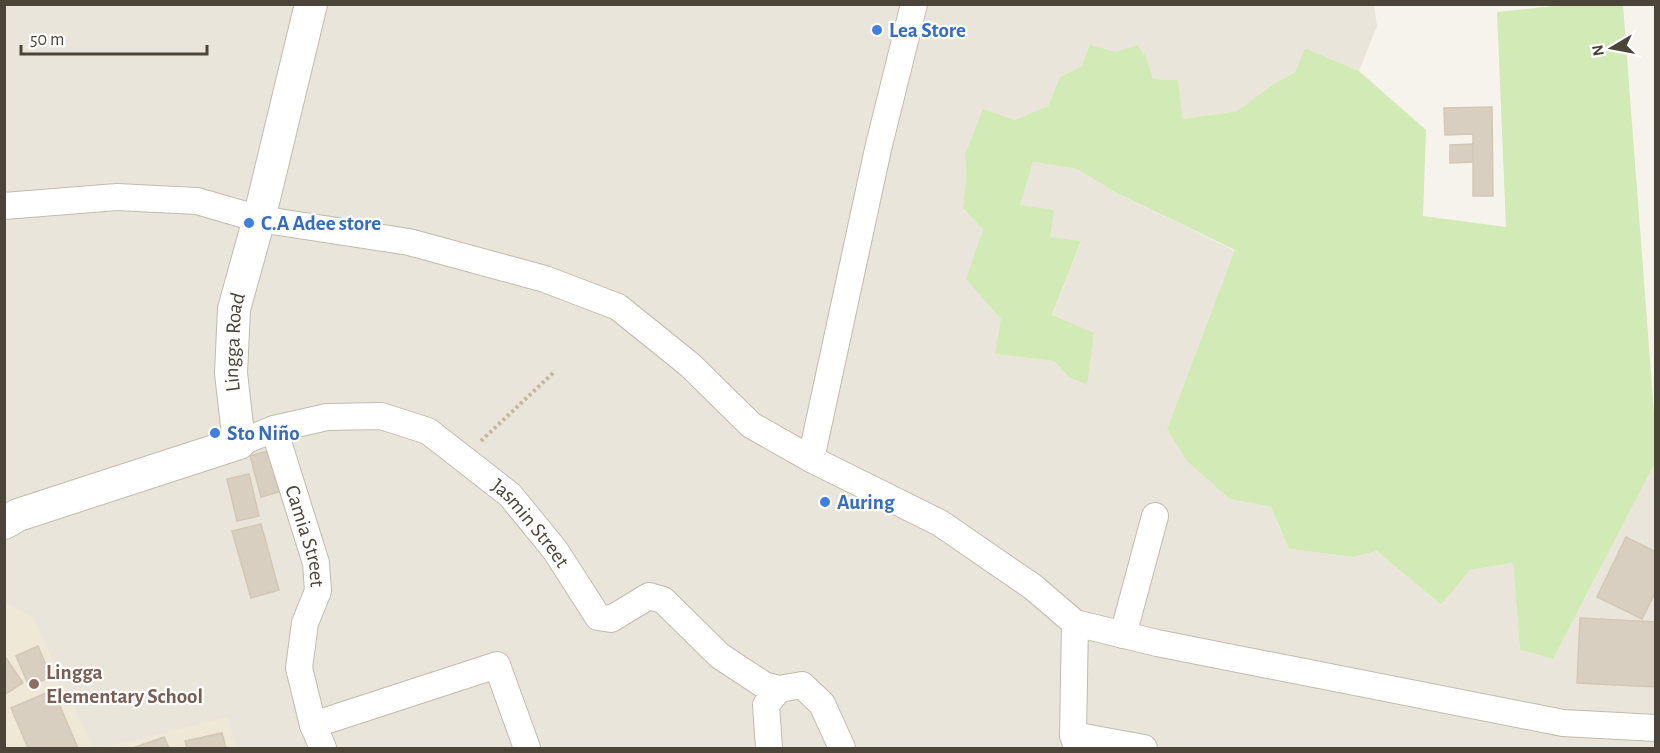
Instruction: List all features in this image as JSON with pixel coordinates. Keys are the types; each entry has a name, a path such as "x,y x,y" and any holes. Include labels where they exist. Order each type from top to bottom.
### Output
{"street":[{"name":"Lingga Road","path":"239,443 231,373 234,309 259,219 311,4"},
{"path":"811,459 878,149 914,4"},
{"path":"4,206 117,197 197,201 259,219 409,242 545,279 618,307 690,365 752,425 811,459 940,523 1033,587 1075,623 1123,635 1563,723 1656,728"},
{"name":"Jasmin Street","path":"239,443 274,429 327,417 381,416 428,430 510,495 555,550 598,617 611,619 649,596 663,600 720,656 764,685 779,689 802,685 822,704 842,748"},
{"name":"Camia Street","path":"274,429 316,563 318,591 305,623 299,668 318,737"},
{"path":"4,523 18,515 239,443"},
{"path":"1123,635 1155,516"},
{"path":"1075,623 1075,742 1144,748"},
{"path":"318,737 497,665 527,748"},
{"path":"769,748 766,705 779,689"}],"path":[{"path":"463,458 553,373"}],"shaded area":[{"path":"4,5 1374,5 1377,26 1359,71 1305,48 1295,72 1272,85 1237,111 1183,119 1178,80 1153,79 1146,56 1137,45 1115,52 1060,77 1048,106 1014,120 965,155 966,179 963,208 983,230 967,279 1002,319 995,354 1054,361 1069,377 1052,316 1081,242 1049,237 1020,205 1033,162 1077,169 1115,192 1235,251 1167,429 1230,499 1271,507 1289,549 1354,557 1377,551 1441,605 1470,570 1513,563 1520,650 1553,659 1655,463 1655,748 5,748"},
{"name":"Lingga Elementary School","path":"5,602 34,619 93,748 5,748"},
{"name":"Lingga Elementary School","path":"227,717 236,748 104,748"}],"green space":[{"path":"1574,4 1623,5 1655,426 1655,463 1553,659 1520,650 1513,563 1470,570 1441,605 1377,551 1354,557 1289,549 1271,507 1230,499 1187,461 1167,429 1235,250 1115,192 1077,169 1033,162 1020,205 1054,210 1050,237 1081,241 1052,315 1094,333 1087,385 1069,377 1054,361 995,354 1001,319 966,279 983,230 963,208 966,179 965,155 983,109 1014,120 1048,106 1060,77 1082,66 1090,45 1115,52 1137,45 1146,56 1153,79 1178,80 1183,119 1237,111 1272,85 1295,72 1305,48 1359,71 1426,130 1423,216 1506,227 1497,12"}],"building":[{"path":"1492,107 1493,196 1473,196 1473,134 1445,135 1444,108"},
{"path":"1473,144 1473,162 1450,163 1450,145"},
{"path":"271,450 282,491 261,497 250,456"},
{"path":"249,474 259,516 237,521 227,479"},
{"path":"261,524 279,590 251,598 232,531"},
{"path":"1626,537 1656,552 1656,591 1642,619 1597,597"},
{"path":"1580,618 1656,622 1656,687 1577,683"},
{"path":"38,646 51,677 29,686 16,656"},
{"path":"4,655 23,683 4,695"},
{"path":"53,690 78,748 28,748 11,708"},
{"path":"222,733 226,748 187,748 185,741"},
{"path":"164,737 169,748 133,748"}],"place":[{"name":"Lea Store","path":"877,30"},
{"name":"C.A Adee store","path":"249,223"},
{"name":"Sto Niño","path":"215,433"},
{"name":"Auring","path":"825,502"},
{"name":"Lingga Elementary School","path":"34,684"}]}
